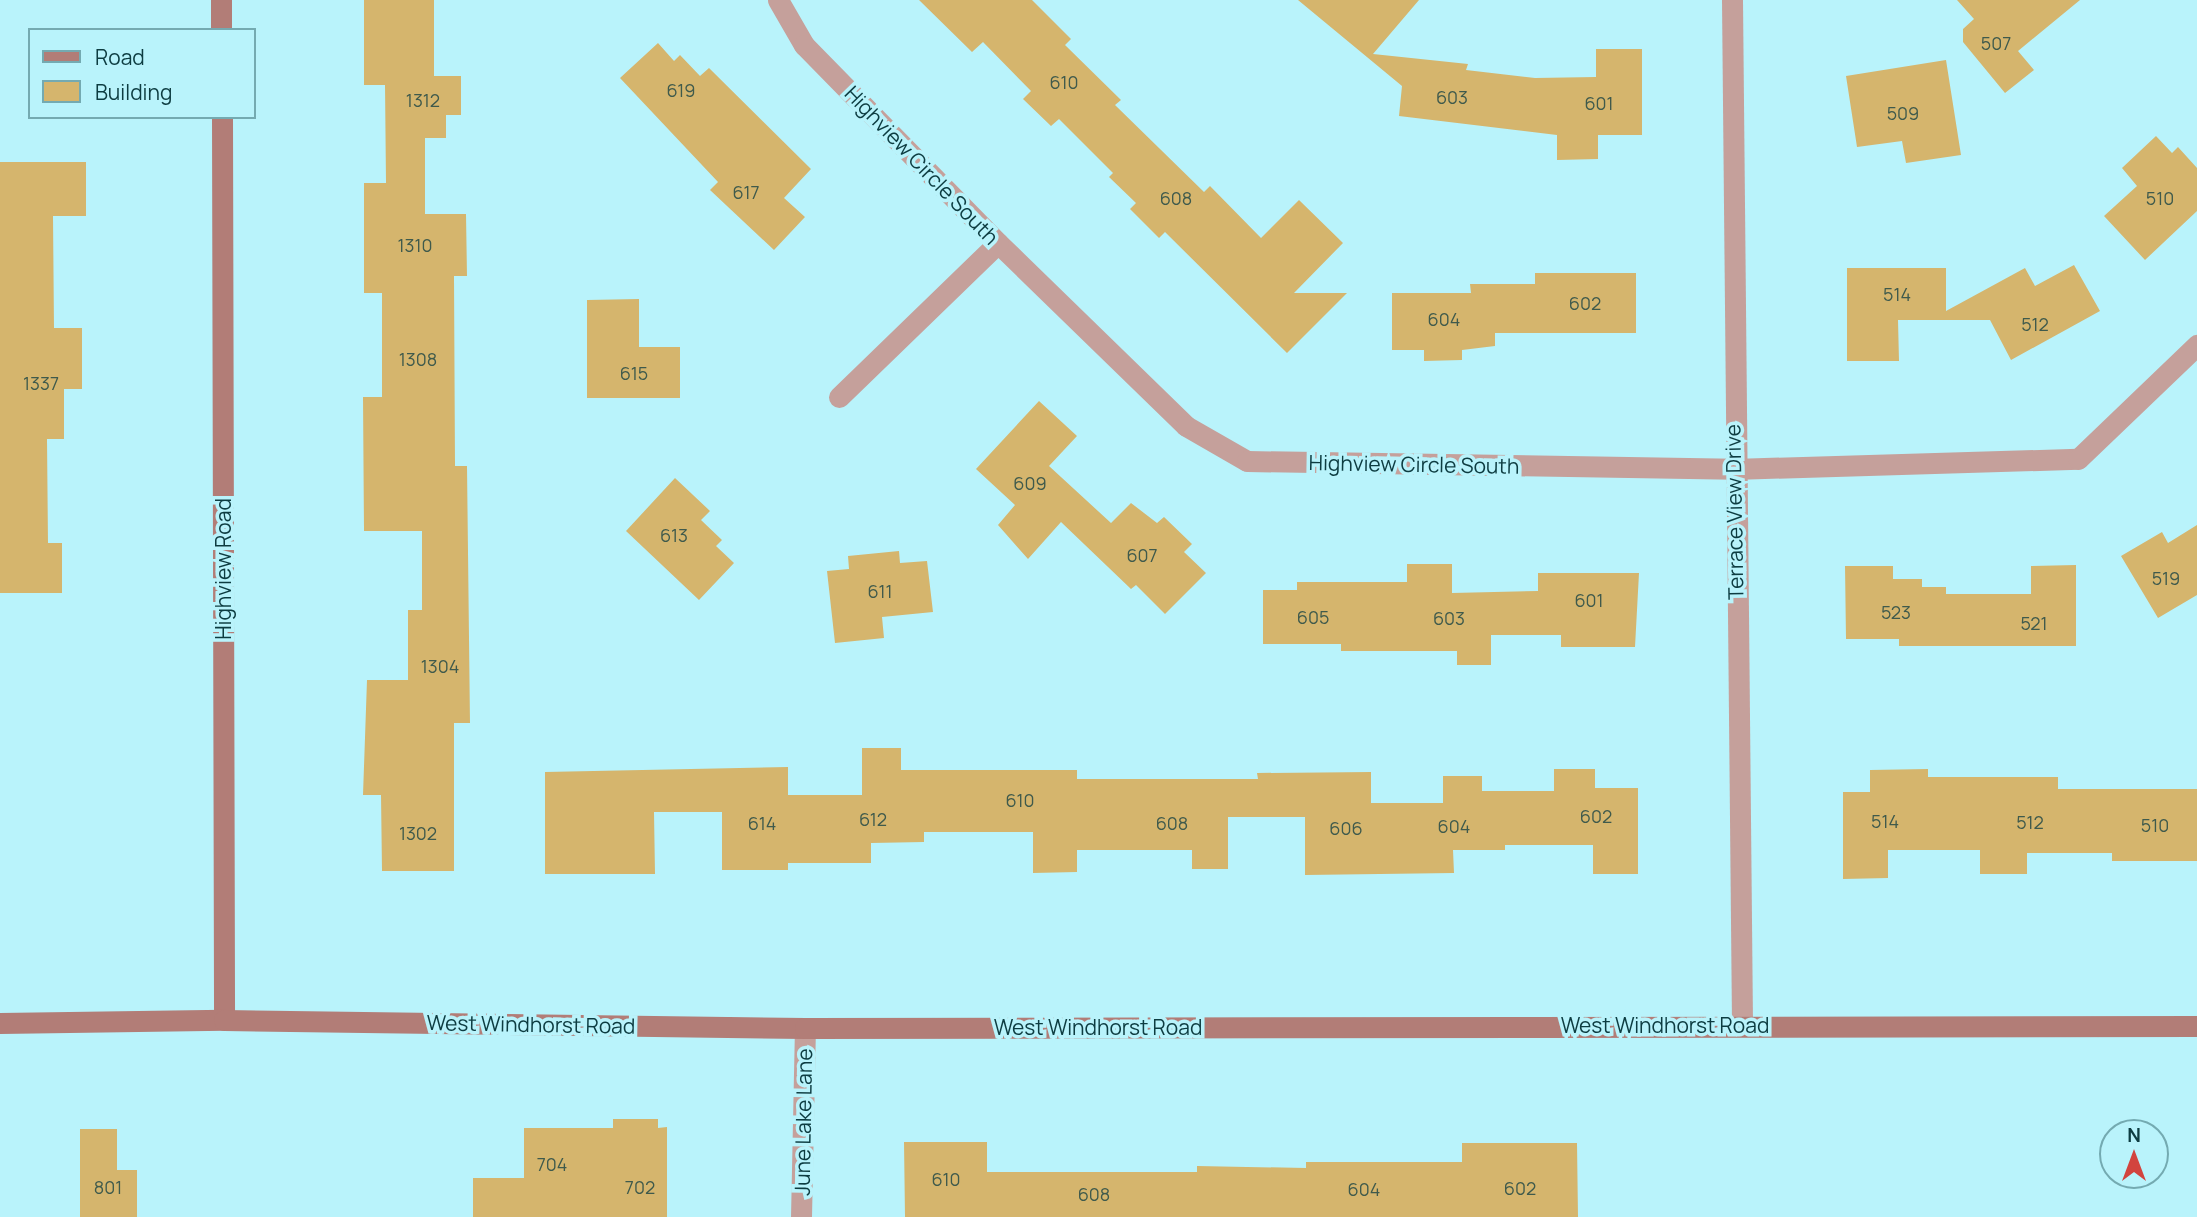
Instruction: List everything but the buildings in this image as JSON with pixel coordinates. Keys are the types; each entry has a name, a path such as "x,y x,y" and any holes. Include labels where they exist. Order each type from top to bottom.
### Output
{"street":[{"path":"221,0 221,28"},
{"name":"Highview Circle South","path":"778,0 804,45 998,243 1186,426 1247,461 1733,469 2078,459 2197,345"},
{"name":"Terrace View Drive","path":"1732,0 1733,469 1742,1024"},
{"name":"Highview Road","path":"222,119 224,1020"},
{"path":"839,397 998,243"},
{"name":"West Windhorst Road","path":"0,1023 224,1020 805,1028 1742,1024 2197,1026"},
{"name":"June Lake Lane","path":"802,1217 805,1028"}]}
